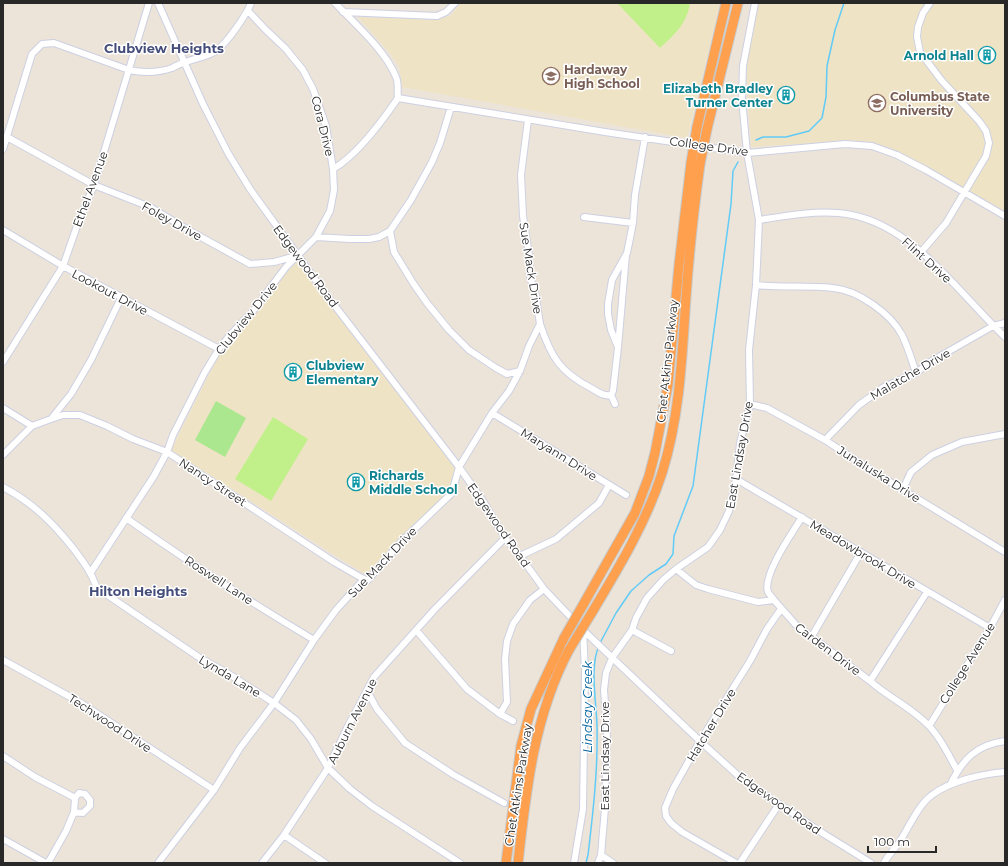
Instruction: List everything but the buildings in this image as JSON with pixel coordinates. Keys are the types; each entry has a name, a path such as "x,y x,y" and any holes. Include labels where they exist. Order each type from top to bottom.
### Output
{"highway":[{"name":"Chet Atkins Parkway","path":"506,863 521,746 531,709 564,638 635,513 656,454 668,385 690,164 697,127 726,3"},
{"name":"Chet Atkins Parkway","path":"518,863 537,734 546,703 569,650 591,614 644,519 658,485 669,449 677,405 686,295 700,164 707,128 738,3"}],"street":[{"name":"Ethel Avenue","path":"3,362 63,266 77,226 94,186 149,3"},
{"name":"Edgewood Road","path":"158,3 203,104 228,153 250,189 298,256 459,467 483,501 505,538 544,589 612,658 743,780 824,834 871,863"},
{"path":"3,149 32,54 42,44 54,43 129,70 156,72 171,68 217,50 234,31 248,11 251,3"},
{"path":"333,169 345,162 387,114 398,98 397,78 388,62 335,3"},
{"path":"343,12 437,16 446,12 455,3"},
{"name":"East Lindsay Drive","path":"598,863 601,855 605,808 606,745 604,690 606,673 612,658 632,630 636,618 648,598 663,580 708,547 720,530 729,511 736,479 740,443 750,404 750,350 756,285 759,220 747,153 742,99 743,66 755,3"},
{"path":"922,252 946,223 986,156 989,143 986,131 979,121 942,81 920,52 917,37 918,27 923,13 930,3"},
{"name":"Cora Drive","path":"248,11 286,48 303,70 313,89 326,126 333,169"},
{"name":"College Drive","path":"398,98 528,120 747,153 845,144 872,146 898,155 1005,216"},
{"path":"316,237 369,239 379,237 390,231 411,200 432,162 440,143 451,107"},
{"name":"Sue Mack Drive","path":"158,863 214,790 240,748 274,703 314,640 336,610 364,579 367,581 401,542 452,493 459,467 492,413 509,391 520,371 529,346 540,324 535,292 530,277 529,255 523,216 521,175 528,120"},
{"name":"Foley Drive","path":"7,137 94,186 150,207 250,264 274,262 298,256"},
{"path":"615,404 611,395 613,391 618,347 627,253 633,223 635,195 645,137"},
{"name":"Clubview Drive","path":"91,572 154,476 205,372 219,349 253,311 286,267 316,237 330,211 334,190 333,169"},
{"name":"Flint Drive","path":"759,220 818,212 839,213 862,217 884,226 911,242 922,252 1005,337"},
{"path":"584,217 633,223"},
{"name":"Lookout Drive","path":"3,230 120,298 219,349"},
{"path":"390,231 394,252 427,303 450,330 469,350 496,368 507,374 520,371"},
{"path":"618,347 611,330 608,304 612,280 627,253"},
{"path":"756,285 777,287 835,288 853,292 879,309 897,327 903,336 916,373"},
{"path":"51,419 71,394 91,360 120,298"},
{"name":"Malatche Drive","path":"825,440 859,405 884,387 916,373 930,362 993,326 1005,323"},
{"path":"540,324 549,348 566,372 603,395 611,395"},
{"name":"Junaluska Drive","path":"750,404 767,408 825,440 877,474 1005,552"},
{"path":"3,408 32,426 3,455"},
{"name":"Maryann Drive","path":"492,413 626,495"},
{"name":"Nancy Street","path":"32,426 63,415 80,415 133,439 167,452 334,562 364,579"},
{"path":"903,489 911,472 932,455 962,442 1005,434"},
{"name":"Meadowbrook Drive","path":"736,479 990,628"},
{"path":"520,556 562,535 599,503 609,485"},
{"name":"Lynda Lane","path":"3,487 30,504 56,527 91,572 97,588 200,658 229,674 274,703 296,720 311,739 328,768 350,789 372,806 460,863"},
{"path":"676,569 696,584 708,588 758,602 774,600 768,592 768,578 779,554 802,517"},
{"name":"Roswell Lane","path":"126,518 249,600 314,640"},
{"name":"Auburn Avenue","path":"262,863 284,835 328,768 374,677 416,630 505,538"},
{"path":"812,636 861,552"},
{"path":"500,714 507,702 505,659 507,642 513,624 530,600 544,589"},
{"path":"870,681 927,592"},
{"name":"Carden Drive","path":"774,600 796,625 929,726 957,770"},
{"name":"College Avenue","path":"929,726 990,628 1005,600"},
{"name":"Hatcher Drive","path":"736,863 671,823 666,816 666,808 673,789 700,741 781,609"},
{"path":"416,630 467,689 500,714 513,721"},
{"path":"574,863 583,809 585,678 583,630"},
{"path":"632,630 671,651"},
{"name":"Techwood Drive","path":"3,660 81,702 214,790"},
{"path":"367,691 377,709 405,743 454,775 504,803"},
{"path":"950,785 957,770 975,751 994,742 1005,741"},
{"path":"3,756 75,798"},
{"path":"884,863 916,814 931,795 950,785 989,773 1005,772"},
{"path":"3,839 47,863 66,831 74,812 75,798 79,793 85,794 90,800 90,806 82,814 74,812"},
{"path":"740,863 778,804"},
{"path":"284,835 325,863"},
{"path":"601,855 613,863"}],"shaded area":[{"name":"Hardaway High School","path":"461,3 720,3 687,138 402,87 399,66 390,53 358,17 434,20 450,16"},
{"name":"Columbus State University","path":"759,3 1005,3 1005,212 926,166 888,147 869,142 845,141 751,147 746,66"},
{"path":"297,262 455,468 448,492 397,540 366,575 171,450 220,353 257,312 281,279"}],"green space":[{"path":"617,3 690,3 683,23 675,34 660,48"},
{"path":"216,401 246,418 225,457 195,440"},
{"path":"273,417 308,439 271,501 235,479"}],"waterway":[{"path":"756,140 763,137 786,137 809,131 822,118 826,97 827,66 835,30 844,3"},
{"path":"600,643 616,613 631,591 649,575 666,564 673,554 674,536 693,486 731,204 733,171 738,162"},
{"name":"Lindsay Creek","path":"586,863 590,839 596,776 597,728 594,664 599,646"}],"place":[{"name":"Arnold Hall","path":"987,55"},
{"name":"Hardaway High School","path":"551,76"},
{"name":"Elizabeth Bradley Turner Center","path":"786,95"},
{"name":"Columbus State University","path":"877,103"},
{"name":"Clubview Elementary","path":"293,372"},
{"name":"Richards Middle School","path":"356,482"}],"district":[{"name":"Clubview Heights","path":"164,48"},
{"name":"Hilton Heights","path":"138,591"}]}
